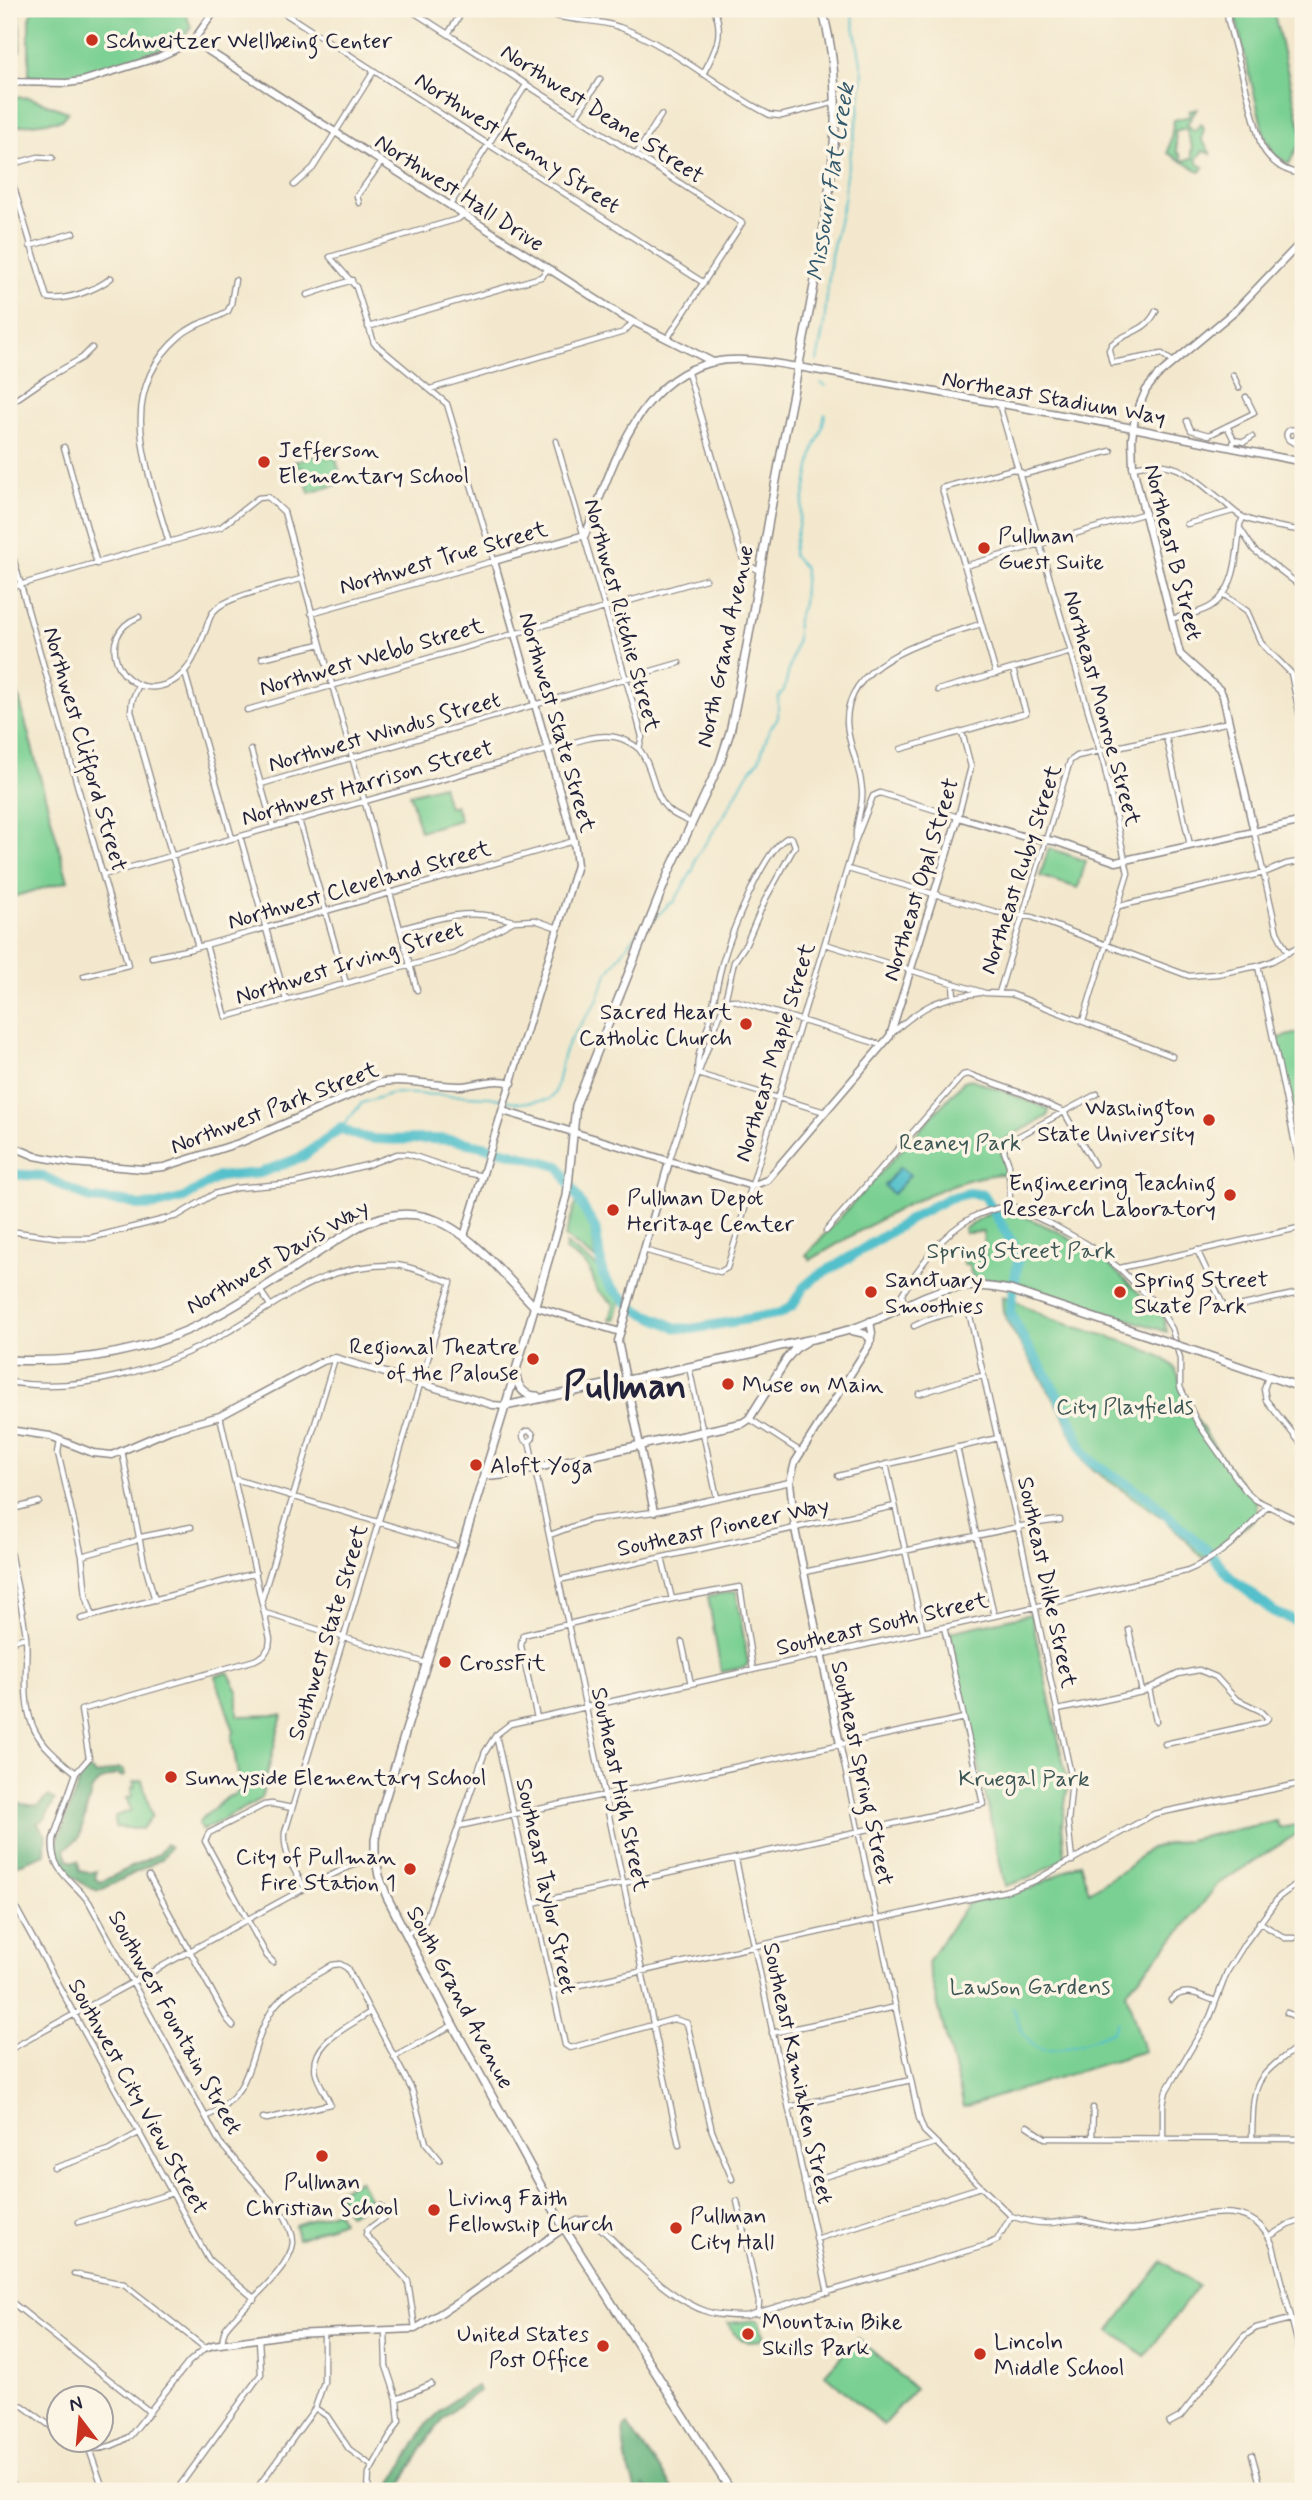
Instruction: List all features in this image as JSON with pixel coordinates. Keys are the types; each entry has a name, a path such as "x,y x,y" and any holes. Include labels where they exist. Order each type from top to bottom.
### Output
{"main road":[{"name":"North Grand Avenue","path":"517,1364 567,1196 572,1132 580,1092 691,822 720,763 730,732 833,173 837,102 834,61 822,9"},
{"name":"Northwest Davis Way","path":"9,1360 80,1359 137,1348 190,1329 358,1227 388,1216 408,1213 425,1215 447,1223 464,1236 534,1306"},
{"path":"517,1364 505,1406 848,1330 934,1291 970,1285 998,1287 1303,1388"},
{"path":"484,1472 492,1476 502,1475 739,1424 749,1419 788,1357 796,1348 813,1339"},
{"path":"769,1349 785,1351 788,1357"},
{"path":"517,1364 517,1381 525,1394 557,1394"},
{"name":"South Grand Avenue","path":"505,1406 381,1812 375,1840 379,1876 387,1897 453,2025 564,2228 731,2491"}],"street":[{"path":"9,82 55,84 82,81 159,57 193,41 216,9"},
{"name":"Northwest Kenny Street","path":"278,9 704,283"},
{"name":"Northwest Deane Street","path":"409,9 743,223 704,283"},
{"path":"448,34 464,9"},
{"path":"540,9 569,20 617,26 652,42 770,116 781,116 837,102"},
{"path":"703,74 717,47 720,32 713,9"},
{"path":"1227,9 1261,145 1269,158 1279,166 1303,174"},
{"name":"Northwest Hall Drive","path":"193,41 633,322 713,362"},
{"path":"293,185 313,168 374,71"},
{"path":"576,116 600,79"},
{"path":"450,206 526,85"},
{"path":"636,155 661,115"},
{"path":"9,165 38,157 52,158"},
{"path":"359,204 357,196 381,163"},
{"path":"9,171 47,298 55,300 101,286 111,278"},
{"name":"Northwest State Street","path":"463,215 458,219 330,257 352,280 374,344 447,404 574,841 577,865 464,1236"},
{"path":"30,246 73,233"},
{"name":"Northeast B Street","path":"1288,953 1277,932 1220,690 1180,654 1133,467 1133,428 1146,390 1173,362 1237,309 1303,240"},
{"path":"368,327 541,277 548,269"},
{"path":"169,543 142,447 139,422 141,398 149,375 163,352 182,334 203,321 228,311 235,280"},
{"path":"307,295 352,280"},
{"path":"667,339 704,283"},
{"path":"1156,311 1151,321 1112,344 1112,363 1162,354 1173,362"},
{"path":"430,389 624,332 633,322"},
{"path":"9,404 82,358 92,348"},
{"name":"Northeast Stadium Way","path":"713,362 746,360 799,368 1133,428 1303,462"},
{"path":"585,535 631,426 656,395 688,373 713,362"},
{"path":"688,373 744,564 760,572"},
{"path":"1233,375 1239,388"},
{"path":"1187,421 1190,430 1208,435 1254,413 1246,397"},
{"name":"Northeast Monroe Street","path":"999,404 1101,752 1128,873 1083,1021"},
{"path":"1227,426 1234,440 1232,449"},
{"path":"1234,440 1244,442 1252,437"},
{"path":"1288,440 1303,448"},
{"name":"Northwest Ritchie Street","path":"556,441 642,737 639,749 646,757 663,804 671,813 691,822"},
{"path":"64,447 97,564"},
{"path":"996,674 942,488 1013,469 1025,474 1111,451"},
{"path":"1133,467 1151,463 1169,464 1189,475 1243,518 1303,531"},
{"path":"9,589 221,527 258,498 268,497 284,512 418,990"},
{"path":"1187,524 1234,510"},
{"path":"965,566 1146,513"},
{"path":"1170,619 1209,608 1223,594 1235,571 1243,518"},
{"path":"1240,528 1254,550 1303,588"},
{"name":"Northwest True Street","path":"311,613 585,535"},
{"name":"Northwest Clifford Street","path":"9,543 128,965 84,976"},
{"path":"139,617 127,622 117,634 113,647 117,662 125,675 138,686 164,686 185,673 200,645 213,610 234,599 302,579"},
{"name":"Northwest Webb Street","path":"247,710 706,579"},
{"path":"1223,594 1247,611 1261,643 1291,674 1303,731"},
{"name":"Northeast Maple Street","path":"643,1250 720,1272 727,1268 856,839 863,792 850,748 847,718 852,701 872,671 896,654 919,643 981,624"},
{"path":"262,658 320,644"},
{"path":"939,690 1071,652"},
{"name":"Northwest Windus Street","path":"261,784 679,663"},
{"path":"901,749 1026,713 1013,669"},
{"path":"185,673 232,838"},
{"path":"138,686 131,711 198,947"},
{"path":"1101,752 1229,722"},
{"name":"Northeast Opal Street","path":"752,1186 767,1180 890,1036 971,767 962,732"},
{"name":"Northwest Harrison Street","path":"103,875 606,735 621,738 639,749"},
{"path":"1166,737 1191,848"},
{"path":"251,750 273,827"},
{"name":"Northeast Ruby Street","path":"999,993 1070,761 1101,752"},
{"name":"Northeast Maple Street","path":"856,839 873,796 880,793 958,817"},
{"path":"958,817 1026,837 1047,840 1116,862 1191,848 1303,821"},
{"path":"299,820 346,983"},
{"path":"240,835 286,1000"},
{"path":"654,1511 625,1381 618,1344 620,1332 669,1162 725,1001 734,962 746,944 765,900 795,846 789,837 778,844 756,879 727,951 696,1063 698,1074"},
{"name":"Northwest Cleveland Street","path":"152,957 206,945 574,841"},
{"path":"1119,906 1303,862"},
{"path":"848,869 996,912 1032,917 1189,976 1258,966 1303,944"},
{"path":"400,929 455,914 474,912 514,921 536,920 559,928"},
{"name":"Northwest Irving Street","path":"206,945 226,1017 469,947 514,921"},
{"path":"825,944 985,993"},
{"path":"1258,966 1303,1182"},
{"path":"953,983 954,997"},
{"path":"890,1036 919,1011 954,997 999,993 1011,994 1172,1056"},
{"path":"725,1001 734,1000 883,1046"},
{"path":"698,1074 826,1112"},
{"path":"826,1231 960,1078 968,1074 1064,1112 1094,1164"},
{"name":"Northwest Park Street","path":"9,1145 35,1156 72,1163 153,1168 242,1142 378,1083 392,1081 462,1086 495,1080 512,1083"},
{"path":"1010,1205 1009,1165 1004,1151 1006,1143 1097,1094"},
{"path":"504,1108 572,1132 752,1186"},
{"path":"9,1231 61,1238 90,1238 177,1216 214,1194 236,1188 295,1183 358,1168 397,1154 408,1154 458,1171 484,1176"},
{"path":"904,1304 902,1294 934,1250 967,1220 1010,1205 1053,1225 1087,1244 1119,1268 1164,1313 1172,1329 1180,1359 1180,1387 1187,1404 1245,1490 1267,1506 1303,1523"},
{"path":"1119,1268 1303,1227"},
{"path":"1197,1250 1225,1309 1303,1292"},
{"path":"9,1382 57,1386 111,1377 188,1351 224,1334 312,1281 351,1269 398,1265 451,1282 421,1384"},
{"path":"258,1289 270,1305"},
{"path":"534,1306 620,1332"},
{"name":"Southeast Dilke Street","path":"914,1326 955,1312 969,1312 1072,1780 1068,1822 1072,1861"},
{"path":"870,1321 871,1340"},
{"path":"848,1330 865,1334 871,1340"},
{"name":"Southeast Spring Street","path":"871,1340 795,1462 790,1482 795,1529 919,2118 924,2130 935,2143 1011,2216"},
{"path":"262,1600 335,1358"},
{"path":"9,1430 60,1439 93,1453 112,1455 170,1430 220,1416 324,1361 335,1358 493,1405 505,1406"},
{"path":"689,1367 717,1498"},
{"path":"919,1394 984,1376"},
{"path":"1269,1376 1264,1389 1266,1400 1303,1446"},
{"name":"Southwest State Street","path":"305,1888 286,1855 284,1845 292,1808 421,1384"},
{"path":"220,1416 265,1613 426,1663"},
{"path":"749,1419 802,1452"},
{"path":"838,1476 998,1438"},
{"path":"60,1439 58,1453 82,1556 86,1596 93,1616"},
{"name":"Southeast High Street","path":"529,1441 679,2145"},
{"path":"957,1447 994,1616"},
{"path":"122,1451 144,1562 155,1600"},
{"path":"886,1464 923,1631"},
{"path":"235,1479 454,1545"},
{"path":"550,1535 590,1520 654,1511 790,1482"},
{"path":"9,1510 39,1502"},
{"name":"Southeast Pioneer Way","path":"559,1580 895,1506"},
{"name":"Southeast South Street","path":"458,1826 489,1743 510,1724 1186,1571 1224,1548 1252,1525 1267,1506"},
{"path":"803,1573 1060,1520"},
{"path":"82,1556 141,1537 191,1527"},
{"path":"9,1545 26,1637 27,1705 30,1722 37,1738 49,1752 76,1773"},
{"path":"662,1558 672,1599"},
{"path":"81,1619 256,1573"},
{"path":"537,1718 521,1638 569,1623 672,1599 740,1587 752,1670"},
{"name":"Southwest Fountain Street","path":"222,2343 224,2330 255,2299 290,2252 293,2244 292,2232 285,2217 220,2143 89,1902 54,1861 53,1839 76,1773 90,1754 80,1716 81,1710 255,1660 264,1655 269,1647 265,1613"},
{"path":"533,1903 982,1804 944,1627"},
{"path":"1129,1630 1142,1692"},
{"path":"9,1642 26,1637"},
{"path":"682,1642 691,1684"},
{"path":"1058,1710 1142,1692 1189,1671 1208,1672 1223,1682 1243,1705 1261,1711 1268,1718 1265,1722 1165,1744"},
{"path":"1149,1689 1156,1721"},
{"path":"406,1935 425,1921 458,1826 964,1718"},
{"name":"Southeast Taylor Street","path":"496,1735 565,2045 570,2048 653,2024"},
{"path":"553,1991 1005,1891 1034,1881 1137,1821 1154,1814 1303,1783"},
{"path":"273,1962 267,1956 205,1841 209,1833 264,1805 292,1808"},
{"path":"9,2050 305,1888 375,1854"},
{"name":"Southeast Kamiaken Street","path":"736,1860 828,2293"},
{"path":"149,1876 233,2026"},
{"path":"1163,2138 1163,2105 1166,2091 1210,2017 1231,1965 1279,1897 1303,1879"},
{"name":"Southwest City View Street","path":"9,1895 209,2260 255,2299"},
{"path":"1259,1922 1285,1938 1294,1938"},
{"path":"206,2117 228,2104 238,2094 273,2007 332,1965 340,1964 347,1968 412,2090 426,2143 440,2160"},
{"path":"1171,2000 1186,1992 1215,2001"},
{"path":"772,2033 896,2007"},
{"path":"263,2118 330,2104 316,2075 317,2054 322,2045 370,2012"},
{"path":"1287,2013 1294,2016 1303,2029"},
{"path":"653,2024 674,2019 688,2023 712,2131 732,2179"},
{"path":"394,2057 453,2025"},
{"path":"1252,2139 1253,2097 1256,2086 1272,2066 1303,2043"},
{"path":"789,2107 911,2080"},
{"path":"1093,2108 1093,2138"},
{"path":"1027,2126 1045,2138 1303,2139"},
{"path":"54,2168 108,2150 140,2132"},
{"path":"804,2183 935,2143"},
{"path":"816,2239 981,2188"},
{"path":"79,2221 172,2193"},
{"path":"737,2201 759,2302 758,2314"},
{"path":"381,2206 385,2216 366,2230 366,2235 408,2281 415,2329"},
{"path":"116,2445 130,2436 189,2362 205,2348 259,2338 385,2332 422,2327 582,2218 592,2221 633,2260 674,2293 708,2312 724,2315 758,2314 987,2245 997,2240 1011,2216 1038,2223 1081,2220 1131,2229 1227,2212 1247,2217 1269,2236 1303,2364"},
{"path":"1269,2236 1303,2220"},
{"path":"9,2278 11,2240"},
{"path":"74,2274 124,2284 205,2348"},
{"path":"9,2300 150,2412"},
{"path":"1169,2423 1180,2417 1244,2336 1256,2329 1291,2319"},
{"path":"368,2491 367,2480 372,2466 399,2421 397,2399 386,2365 385,2332"},
{"path":"255,2491 316,2408 324,2382 324,2333"},
{"path":"176,2491 261,2374 259,2338"},
{"path":"397,2399 431,2384"},
{"path":"9,2403 23,2406 46,2423"},
{"path":"316,2408 327,2416 349,2449 372,2466"},
{"path":"91,2454 104,2491"},
{"path":"1252,2455 1262,2491"},
{"path":"9,2480 20,2491"}],"green space":[{"path":"9,9 19,9 20,50 17,54 9,53"},
{"path":"33,9 184,9 191,27 180,42 130,60 63,78 29,76 29,22"},
{"path":"1255,9 1273,9 1303,139 1303,144 1297,148 1289,164 1275,155 1265,138 1236,19 1237,15"},
{"path":"19,97 31,98 68,112 62,120 17,126 9,124 9,101"},
{"path":"1197,109 1187,124 1194,131 1201,124 1203,126 1202,140 1211,154 1203,151 1197,158 1197,163 1204,167 1201,172 1168,153 1174,120 1190,116 1189,111","holes":["1186,128 1193,158 1182,161 1177,153 1175,131"]},
{"path":"326,453 328,458 335,456 343,483 309,493 302,467 296,468 294,462"},
{"path":"9,661 68,881 9,898"},
{"path":"442,785 448,807 455,805 460,820 420,831 410,794"},
{"path":"1049,848 1086,861 1078,888 1040,876"},
{"path":"1303,1032 1303,1106 1293,1108 1278,1038"},
{"name":"Reaney Park","path":"971,1079 1049,1109 1048,1116 998,1143 1006,1174 983,1176 932,1193 810,1260 806,1255 964,1081"},
{"path":"576,1201 592,1229 595,1259 565,1237"},
{"name":"Spring Street Park","path":"1008,1209 1057,1231 1104,1260 1163,1316 1167,1332 1016,1282 972,1277 969,1264 964,1265 962,1258 985,1256 983,1232 965,1233 964,1229 984,1216"},
{"path":"566,1244 598,1267 602,1281 621,1299 615,1320 610,1319 614,1304 596,1289 586,1266 565,1251"},
{"name":"City Playfields","path":"1002,1296 1051,1319 1148,1351 1172,1365 1178,1374 1185,1399 1201,1426 1245,1490 1256,1500 1257,1514 1251,1522 1203,1558 1166,1520 1096,1472 1083,1460 1062,1413 1008,1323 1003,1312"},
{"path":"736,1591 748,1663 745,1667 721,1672 708,1596"},
{"name":"Kruegal Park","path":"1031,1614 1068,1784 1062,1824 1065,1858 1030,1878 1005,1886 950,1632"},
{"path":"228,1672 238,1691 238,1716 282,1715 261,1799 202,1831 200,1820 228,1797 236,1794 240,1788 232,1738 234,1731 215,1676"},
{"path":"119,1768 124,1770 125,1776 118,1774 102,1780 92,1789 79,1838 65,1849 68,1859 78,1861 80,1871 97,1871 95,1878 101,1882 158,1854 166,1844 170,1847 162,1859 99,1891 84,1885 72,1874 62,1861 56,1846 81,1776 88,1769 97,1775"},
{"path":"142,1780 152,1816 142,1829 115,1827 115,1816 131,1811 127,1798 132,1796 131,1788 135,1787 133,1782"},
{"path":"9,1790 16,1803 37,1806 49,1796 55,1800 45,1819 37,1823 46,1835 45,1854 9,1868"},
{"name":"Lawson Gardens","path":"1276,1821 1279,1828 1303,1824 1303,1830 1218,1884 1126,1992 1144,2051 964,2107 927,1963 967,1904 1032,1888 1080,1863 1089,1892 1127,1868 1150,1848"},
{"path":"360,2180 372,2204 348,2214 337,2191"},
{"path":"337,2211 342,2221 298,2239 295,2225"},
{"path":"1163,2261 1198,2286 1145,2356 1110,2330"},
{"name":"Mountain Bike Skills Park","path":"758,2320 765,2337 754,2342 738,2337 728,2323"},
{"path":"858,2338 915,2389 883,2425 825,2374"},
{"path":"477,2386 479,2391 452,2411 432,2432 401,2486 403,2491 395,2491 392,2483 428,2423 453,2400"},
{"path":"628,2425 675,2491 651,2491 644,2485 643,2491 636,2491 623,2438 624,2428"}],"water":[{"path":"900,1167 910,1175 893,1194 884,1186"}],"waterway":[{"name":"Missouri Flat Creek","path":"817,361 824,325 831,255 845,196 845,181 858,117 863,74 851,9"},
{"name":"Missouri Flat Creek","path":"821,383 826,386"},
{"name":"Missouri Flat Creek","path":"653,920 674,902 694,868 695,859 746,776 759,760 769,730 778,718 778,698 784,690 797,638 797,619 803,604 805,568 793,556 793,551 814,448 825,414"},
{"name":"Missouri Flat Creek","path":"341,1128 362,1103 393,1093 490,1097 520,1103 548,1100 555,1093 568,1043 597,1001 607,974 634,936 644,928"},
{"path":"9,1174 42,1176 91,1199 127,1202 140,1206 158,1205 184,1198 218,1177 260,1173 302,1157 341,1128 367,1138 444,1139 483,1146 559,1166 595,1228 603,1275 610,1286 635,1309 677,1328 692,1329 781,1313 792,1306 804,1287 817,1276 920,1213 949,1198 969,1193 984,1195 1019,1255 1010,1312 1070,1419 1084,1453 1091,1461 1148,1498 1213,1556 1231,1578 1274,1612 1303,1624"},
{"path":"1012,2006 1026,2037 1040,2049 1059,2050 1090,2041 1113,2031 1118,2021"}],"place":[{"name":"Schweitzer Wellbeing Center","path":"92,40"},
{"name":"Jefferson Elementary School","path":"264,462"},
{"name":"Pullman Guest Suite","path":"984,548"},
{"name":"Sacred Heart Catholic Church","path":"746,1024"},
{"name":"Washington State University","path":"1209,1120"},
{"name":"Engineering Teaching Research Laboratory","path":"1230,1195"},
{"name":"Pullman Depot Heritage Center","path":"613,1210"},
{"name":"Sanctuary Smoothies","path":"871,1292"},
{"name":"Spring Street Skate Park","path":"1120,1292"},
{"name":"Regional Theatre of the Palouse","path":"533,1359"},
{"name":"Muse on Main","path":"728,1384"},
{"name":"Aloft Yoga","path":"476,1465"},
{"name":"CrossFit","path":"445,1662"},
{"name":"Sunnyside Elementary School","path":"171,1777"},
{"name":"City of Pullman Fire Station 1","path":"410,1869"},
{"name":"Pullman Christian School","path":"322,2156"},
{"name":"Living Faith Fellowship Church","path":"434,2210"},
{"name":"Pullman City Hall","path":"676,2228"},
{"name":"Mountain Bike Skills Park","path":"748,2334"},
{"name":"United States Post Office","path":"603,2346"},
{"name":"Lincoln Middle School","path":"980,2354"}],"district":[{"name":"Pullman","path":"625,1385"}]}
